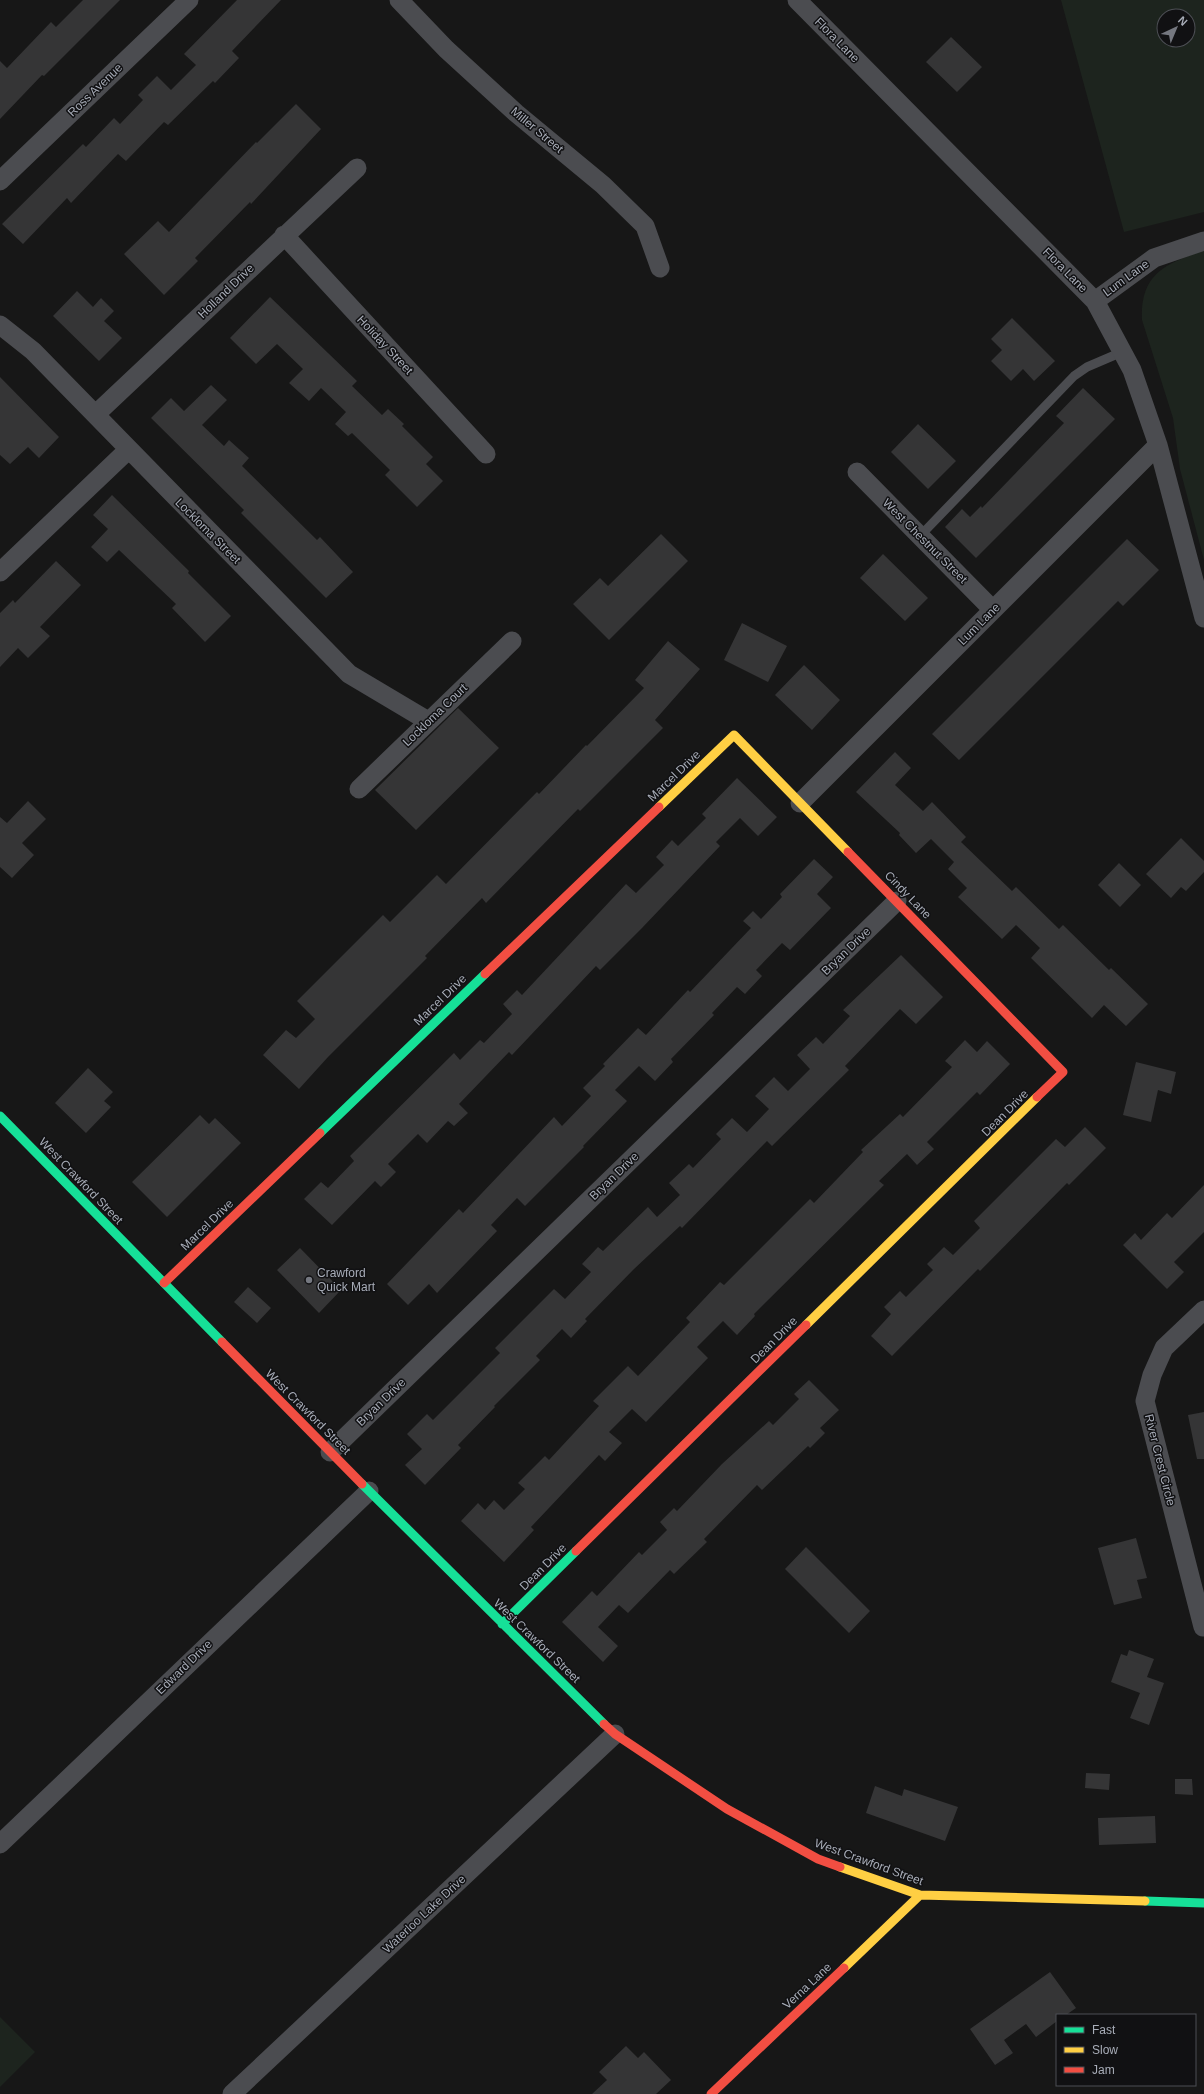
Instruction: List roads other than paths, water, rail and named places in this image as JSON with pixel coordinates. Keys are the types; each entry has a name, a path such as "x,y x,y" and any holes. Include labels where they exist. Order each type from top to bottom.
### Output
{"street":[{"name":"Ross Avenue","path":"0,181 189,0"},
{"name":"Miller Street","path":"399,0 446,49 516,113 603,185 645,226 660,268"},
{"name":"Flora Lane","path":"797,0 1095,301 1132,370 1158,445 1204,618"},
{"name":"Holland Drive","path":"96,414 284,235 357,168"},
{"name":"Holiday Street","path":"284,235 486,454"},
{"name":"Lum Lane","path":"1095,301 1154,258 1204,241"},
{"name":"Lockloma Street","path":"0,325 32,350 96,414 128,450 349,674 428,721"},
{"name":"Lum Lane","path":"800,803 1158,445"},
{"path":"0,572 128,450"},
{"name":"West Chestnut Street","path":"857,472 993,610"},
{"name":"Lockloma Court","path":"359,789 512,641"},
{"name":"Cindy Lane","path":"734,735 898,901 1063,1072"},
{"name":"Marcel Drive","path":"164,1283 734,735"},
{"name":"Bryan Drive","path":"330,1452 898,901"},
{"name":"Dean Drive","path":"502,1624 1063,1072"},
{"name":"West Crawford Street","path":"0,1116 330,1452 502,1624 615,1734 728,1809 818,1859 920,1895 1204,1903"},
{"name":"River Crest Circle","path":"1203,1627 1145,1401 1152,1374 1164,1348 1204,1310"},
{"name":"Edward Drive","path":"0,1844 369,1491"},
{"name":"Waterloo Lake Drive","path":"232,2094 615,1734"},
{"name":"Verna Lane","path":"711,2094 920,1895"}],"lane":[{"path":"920,536 1074,376 1087,367 1122,352"}],"place":[{"name":"Crawford Quick Mart","path":"309,1280"}]}
